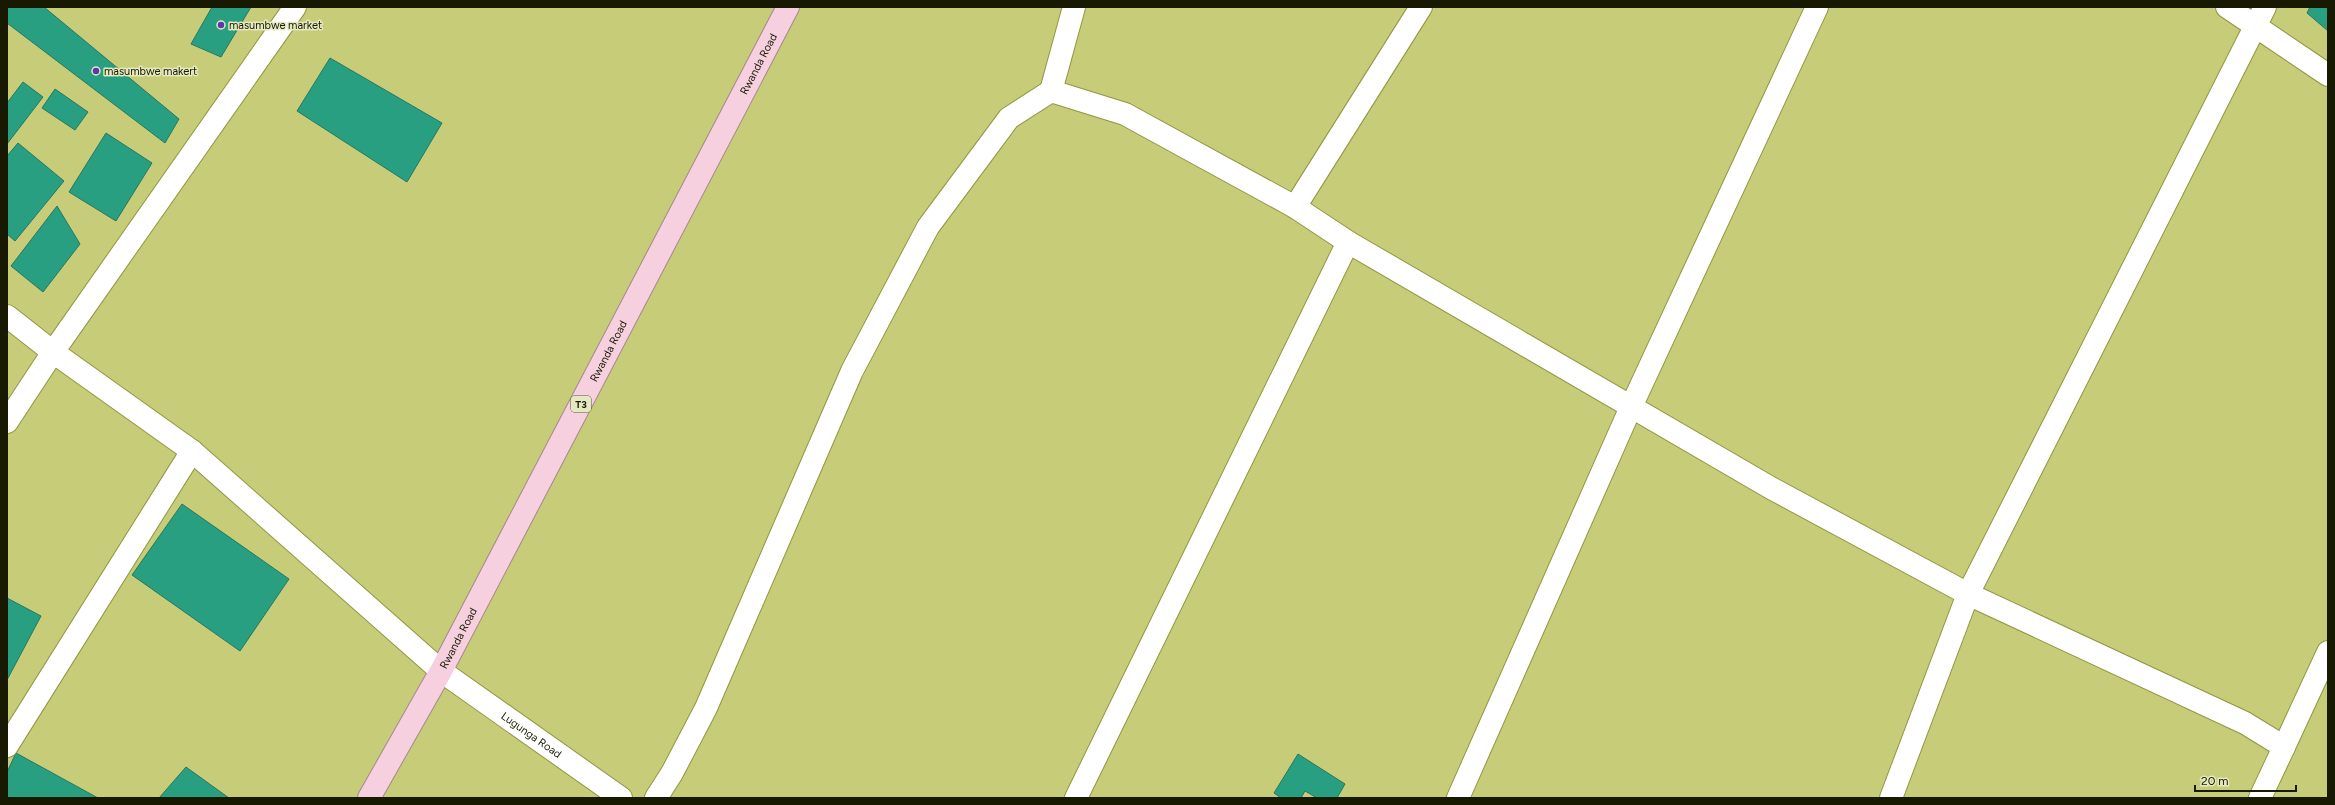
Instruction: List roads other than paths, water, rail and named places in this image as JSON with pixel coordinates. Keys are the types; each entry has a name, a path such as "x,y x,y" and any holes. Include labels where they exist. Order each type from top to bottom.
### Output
{"highway":[{"name":"Rwanda Road","path":"369,798 441,671 788,7"}],"street":[{"path":"7,422 53,352 295,7"},
{"path":"656,798 672,773 706,708 852,371 928,227 1009,118 1051,92 1074,7"},
{"path":"1295,207 1421,7"},
{"path":"1458,798 1631,407 1817,7"},
{"path":"2227,7 2260,16 2328,75"},
{"path":"1890,798 1968,594 2260,16"},
{"path":"1051,92 1125,114 1295,207 1348,242 1771,488 1968,594 2245,723 2284,747"},
{"path":"1076,798 1348,242"},
{"name":"Lugunga Road","path":"7,316 53,352 192,451 441,671 621,798"},
{"path":"7,746 192,451"},
{"path":"2260,798 2328,652"}],"place":[{"name":"masumbwe market","path":"221,25"},
{"name":"masumbwe makert","path":"96,71"}]}
